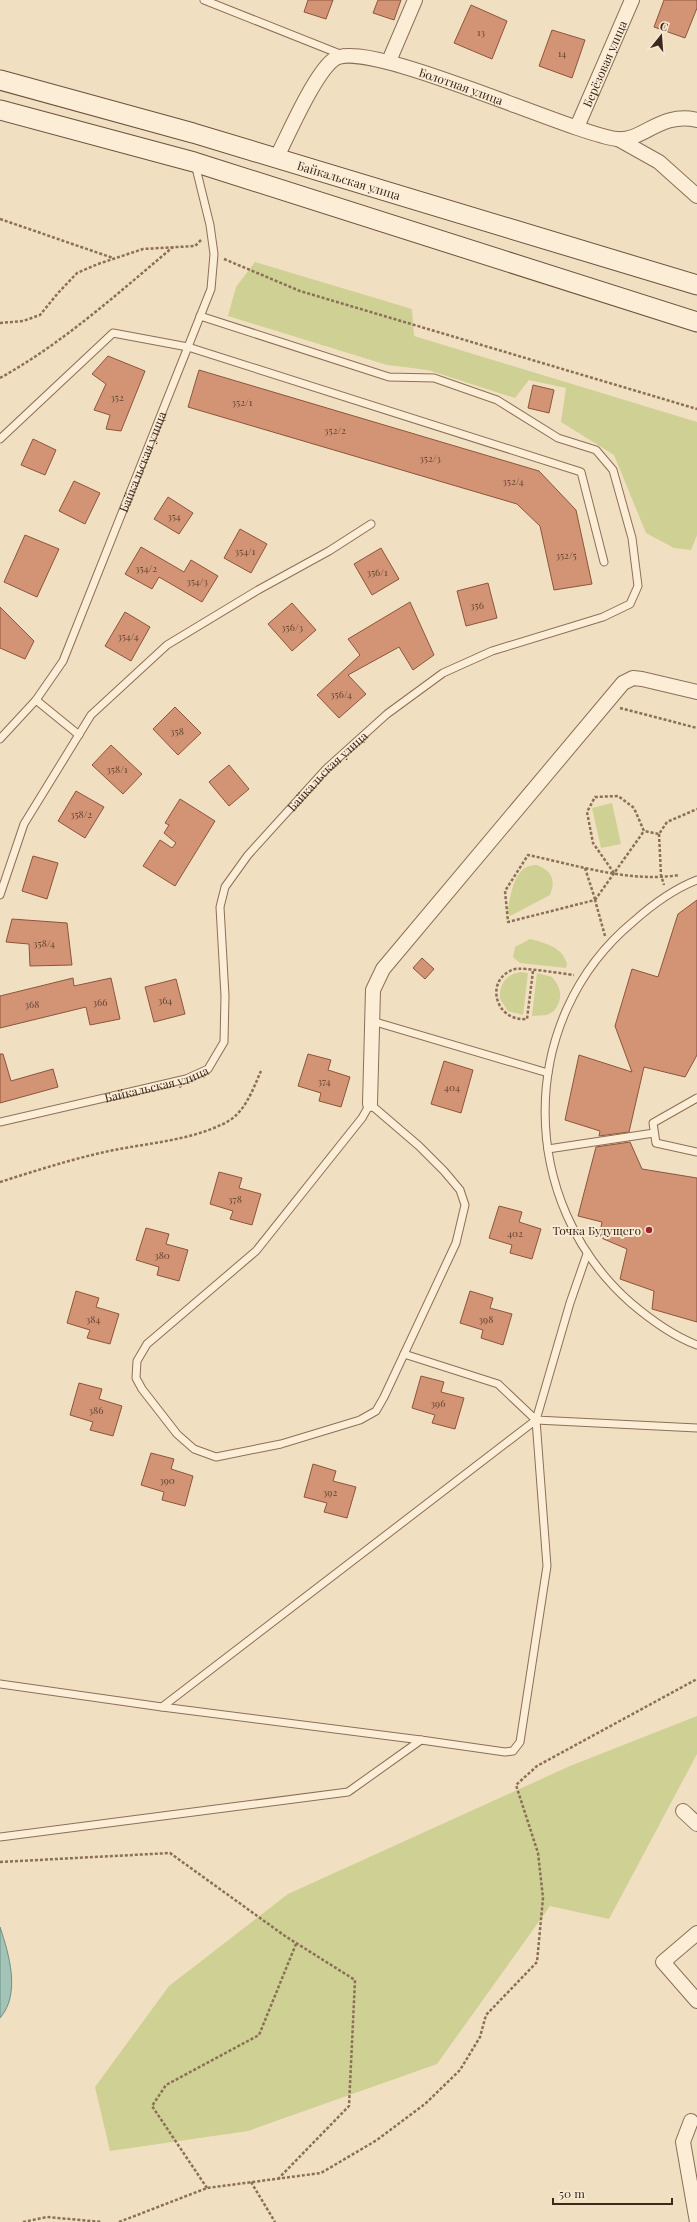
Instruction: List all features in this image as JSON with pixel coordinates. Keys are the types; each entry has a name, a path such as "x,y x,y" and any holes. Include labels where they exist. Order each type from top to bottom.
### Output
{"main road":[{"name":"Байкальская улица","path":"0,80 193,133 697,285"},
{"path":"0,110 194,162 697,322"}],"street":[{"path":"389,61 415,0"},
{"name":"Берёзовая улица","path":"577,127 632,0"},
{"name":"Болотная улица","path":"344,55 389,61 577,127 618,139 636,135 661,122 685,117 697,120"},
{"path":"276,159 319,77 333,60 344,55"},
{"path":"618,139 659,162 697,196"},
{"path":"370,1104 373,990 383,969 623,683 633,678 697,692"},
{"path":"683,1811 697,1824"},
{"path":"697,1933 663,1962 697,2002"},
{"path":"691,2121 683,2142 697,2222"}],"lane":[{"path":"204,0 344,55"},
{"name":"Байкальская улица","path":"0,739 36,700 64,661 211,289 214,254 210,225 194,162"},
{"name":"Байкальская улица","path":"0,1122 186,1079 208,1068 224,1042 225,996 220,907 226,887 258,844 332,764 387,714 443,673 492,651 603,617 630,604 638,586 632,538 613,470 596,450 558,438 497,400 434,378 389,377 200,316"},
{"path":"0,439 113,333 188,348 581,472 604,562"},
{"path":"0,894 24,824 91,715 167,646 258,590 329,551 371,524"},
{"path":"36,700 79,735"},
{"path":"697,880 653,904 607,946 585,976 566,1010 554,1044 545,1087 545,1131 552,1174 566,1216 587,1254 615,1289 649,1319 697,1345"},
{"path":"372,1021 548,1073"},
{"path":"697,1098 653,1123 656,1143 697,1152"},
{"path":"370,1104 419,1146 444,1171 460,1190 465,1205 456,1243 376,1411 360,1420 281,1444 216,1457 194,1449 178,1434 142,1389 136,1378 137,1361 146,1344 256,1251 362,1118 370,1104"},
{"path":"548,1149 654,1133"},
{"path":"0,1684 505,1752 513,1751 520,1742 547,1566 536,1420 570,1303 587,1254"},
{"path":"404,1354 498,1384 536,1420"},
{"path":"162,1707 536,1420 697,1428"},
{"path":"0,1837 348,1792 421,1740"}],"path":[{"path":"0,220 114,258"},
{"path":"0,323 24,321 40,315 77,273 114,258 143,249 195,246 205,237 210,225"},
{"path":"0,378 31,361 91,316 172,247"},
{"path":"214,254 300,291 697,409"},
{"path":"605,704 697,728"},
{"path":"616,714 621,708"},
{"path":"614,873 593,843 587,812 595,797 618,796 634,808 644,831"},
{"path":"668,896 661,876 659,834 667,822 697,809"},
{"path":"644,831 659,834"},
{"path":"644,831 614,873 595,900 508,922 505,891 528,855 585,868 614,873 632,876 683,874"},
{"path":"585,868 607,946"},
{"path":"533,971 527,1019 511,1017 499,1005 496,995 498,986 503,977 516,969 585,976"},
{"path":"0,1182 50,1165 112,1150 182,1137 224,1124 246,1105 261,1071"},
{"path":"119,2222 207,2188 321,2173 377,2140 425,2104 460,2070 480,2037 486,2015 537,1962 543,1898 538,1853 516,1785 537,1766 697,1679"},
{"path":"0,1862 170,1853 296,1944 355,1980 349,2106 278,2179"},
{"path":"207,2188 152,2106 166,2084 259,2035 296,1944"},
{"path":"251,2182 275,2222"},
{"path":"23,2222 47,2217 102,2222"}],"green space":[{"path":"255,262 412,309 414,336 697,422 697,535 691,550 674,548 646,533 614,455 561,422 566,388 529,380 515,398 428,370 387,365 228,316 236,287"},
{"path":"612,803 621,844 601,848 592,808"},
{"path":"537,865 546,870 551,877 553,885 550,895 510,916 507,912 512,889 518,875 529,866"},
{"path":"530,939 547,944 562,953 567,964 566,968 520,963 513,957 515,947"},
{"path":"520,972 528,973 523,1015 508,1011 500,999 504,981 511,975"},
{"path":"537,973 552,977 558,985 560,998 554,1011 547,1015 532,1016"},
{"path":"697,1716 697,1754 609,1919 550,1906 437,2064 248,2131 110,2151 95,2087 169,1986 288,1894 570,1766"}],"water":[{"path":"0,1927 7,1949 12,1986 6,2008 0,2018"}],"building":[{"path":"308,0 333,0 326,19 304,12"},
{"path":"378,0 401,0 394,20 373,13"},
{"path":"664,0 697,0 697,8 685,38 654,27"},
{"path":"471,5 507,21 492,59 454,43"},
{"path":"552,30 585,40 572,78 539,66"},
{"path":"108,356 145,371 121,431 106,429 110,415 94,410 106,384 92,374"},
{"path":"199,370 539,471 576,510 592,584 554,590 540,526 517,504 188,407"},
{"path":"533,385 554,390 549,413 528,408"},
{"path":"33,439 56,450 45,475 21,465"},
{"path":"74,481 100,493 85,524 59,511"},
{"path":"168,497 193,513 179,534 154,519"},
{"path":"240,529 267,544 251,573 224,558"},
{"path":"25,535 59,549 37,597 4,582"},
{"path":"141,547 184,572 191,560 218,576 202,602 159,577 152,589 125,574"},
{"path":"381,548 399,579 372,595 354,564"},
{"path":"488,583 497,618 466,626 457,591"},
{"path":"410,602 434,655 413,670 399,647 348,675 366,694 339,718 317,695 360,655 348,639"},
{"path":"292,603 316,630 292,651 268,624"},
{"path":"0,607 34,641 25,659 0,648"},
{"path":"125,612 150,627 131,661 105,646"},
{"path":"175,707 201,733 178,755 153,729"},
{"path":"111,745 142,774 123,794 92,765"},
{"path":"229,765 249,789 229,806 209,782"},
{"path":"76,791 104,807 85,838 58,821"},
{"path":"180,799 215,821 175,886 143,866 160,840 172,848 176,843 164,833 169,825 165,823"},
{"path":"33,856 58,863 47,899 22,891"},
{"path":"697,900 697,1055 685,1077 644,1067 629,1132 599,1136 600,1131 565,1120 579,1055 632,1072 615,1026 632,969 658,977 678,914"},
{"path":"12,919 67,923 72,965 30,966 29,944 6,942"},
{"path":"422,958 434,969 425,979 413,968"},
{"path":"73,978 74,986 111,978 120,1019 90,1025 86,1007 0,1028 0,996"},
{"path":"176,979 185,1014 154,1022 145,987"},
{"path":"0,1054 3,1054 11,1081 53,1069 58,1087 0,1103"},
{"path":"308,1054 331,1060 328,1070 350,1077 341,1107 319,1101 321,1093 298,1086"},
{"path":"444,1061 473,1070 461,1113 431,1104"},
{"name":"Точка Будущего","path":"630,1142 642,1169 697,1178 697,1322 652,1309 654,1291 620,1279 627,1249 599,1237 602,1222 578,1216 596,1147"},
{"path":"219,1172 242,1178 239,1188 261,1194 252,1225 230,1219 233,1211 210,1204"},
{"path":"499,1206 522,1212 519,1222 541,1229 532,1259 510,1253 512,1245 489,1238"},
{"path":"146,1228 169,1234 166,1244 188,1250 179,1281 157,1275 159,1267 136,1260"},
{"path":"76,1291 99,1298 96,1307 119,1314 110,1344 87,1338 90,1330 67,1323"},
{"path":"470,1291 493,1298 490,1308 512,1314 503,1345 481,1338 483,1330 460,1323"},
{"path":"421,1376 444,1382 441,1392 464,1398 455,1429 432,1423 435,1415 412,1408"},
{"path":"79,1383 102,1389 99,1399 122,1406 113,1436 90,1430 93,1422 70,1415"},
{"path":"151,1453 174,1459 171,1469 193,1476 185,1506 162,1500 164,1492 141,1485"},
{"path":"313,1464 336,1471 333,1481 356,1487 347,1518 324,1512 327,1503 304,1497"}],"place":[{"name":"Точка Будущего","path":"649,1230"}]}
